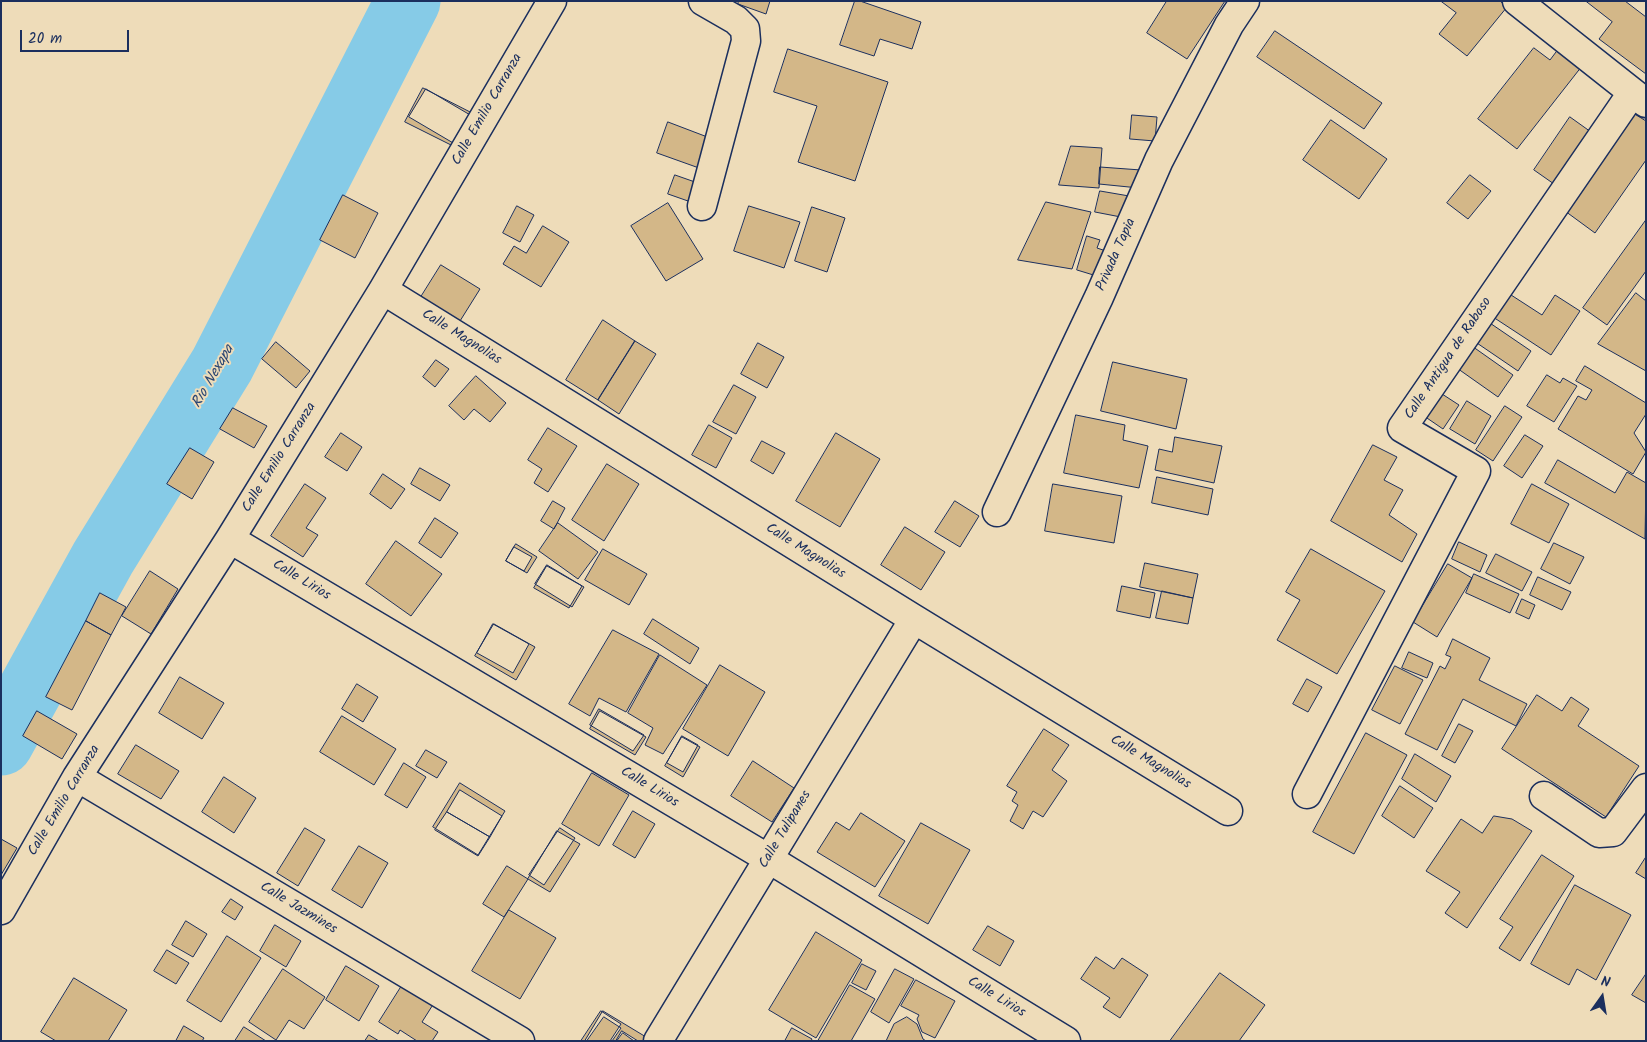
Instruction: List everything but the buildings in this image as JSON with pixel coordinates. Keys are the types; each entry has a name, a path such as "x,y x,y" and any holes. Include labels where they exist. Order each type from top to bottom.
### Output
{"street":[{"name":"Calle Emilio Carranza","path":"1,910 77,777 230,539 383,290 552,1"},
{"path":"702,206 746,41 746,29 736,20 704,1"},
{"name":"Privada Tapia","path":"997,512 1094,306 1159,160 1229,25 1244,1"},
{"name":"Calle Antigua de Raboso","path":"1307,794 1476,471 1402,428 1639,98 1517,1"},
{"name":"Calle Magnolias","path":"383,290 1228,811"},
{"name":"Calle Lirios","path":"230,539 769,859 1066,1041"},
{"name":"Calle Tulipanes","path":"658,1041 914,619"},
{"name":"Calle Jazmines","path":"77,777 520,1041"},
{"path":"1544,796 1599,833 1613,832 1646,788"}],"waterway":[{"name":"Rio Nexapa","path":"1,743 103,558 222,365 408,1"}]}
